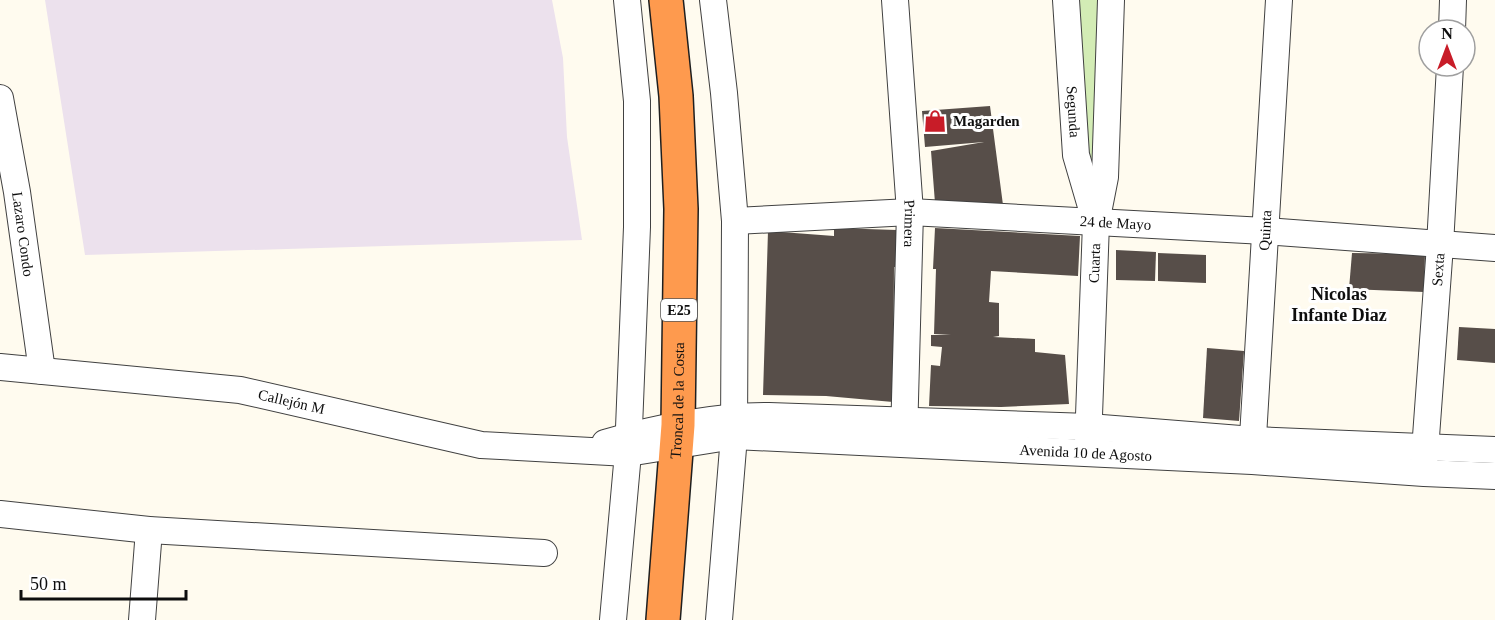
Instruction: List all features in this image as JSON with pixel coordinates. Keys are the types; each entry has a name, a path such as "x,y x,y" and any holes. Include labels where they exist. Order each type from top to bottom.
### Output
{"highway":[{"name":"Troncal de la Costa","path":"663,620 678,436 681,209 676,96 666,0"}],"street":[{"path":"613,620 628,445 637,227 637,101 627,0"},
{"path":"713,0 735,221 734,426 719,620"},
{"name":"Primera","path":"895,0 910,212 904,433"},
{"name":"Segunda","path":"1066,0 1076,155 1096,223"},
{"name":"Cuarta","path":"1087,454 1096,223 1105,177 1111,0"},
{"name":"Quinta","path":"1252,450 1279,0"},
{"path":"1452,18 1453,0"},
{"name":"Sexta","path":"1424,473 1449,78"},
{"name":"Lazaro Condo","path":"0,98 8,192 42,370"},
{"name":"24 de Mayo","path":"735,221 910,212 1265,231 1495,248"},
{"name":"Callejón M","path":"0,367 240,390 481,445 582,450 678,436"},
{"name":"Avenida 10 de Agosto","path":"678,436 734,426 904,433 1089,428 1424,473 1495,476"},
{"name":"Avenida 10 de Agosto","path":"904,433 1087,454 1424,446 1495,450"},
{"path":"0,514 149,530 544,553"},
{"path":"142,620 149,530"}],"shaded area":[{"path":"45,0 552,0 563,58 567,137 582,240 85,255"}],"green space":[{"path":"1072,0 1104,0 1093,196"}],"building":[{"path":"990,106 1003,205 935,203 931,151 984,142 925,147 922,111"},
{"path":"834,228 897,230 898,267 894,267 893,402 826,396 763,395 768,231 834,236"},
{"path":"935,228 1080,236 1078,276 991,271 989,302 999,303 999,336 993,337 1035,339 1035,352 1065,355 1069,404 1001,407 929,406 931,365 940,366 942,347 931,346 931,335 951,335 934,334"},
{"path":"1116,250 1156,252 1155,281 1116,280"},
{"path":"1158,253 1206,255 1206,283 1158,281"},
{"path":"1352,253 1425,254 1424,292 1349,289"},
{"path":"1459,327 1495,329 1495,363 1457,360"},
{"path":"1207,348 1244,351 1239,421 1203,418"}],"place":[{"name":"Magarden","path":"935,121"}],"district":[{"name":"Nicolas Infante Diaz","path":"1339,304"}]}
